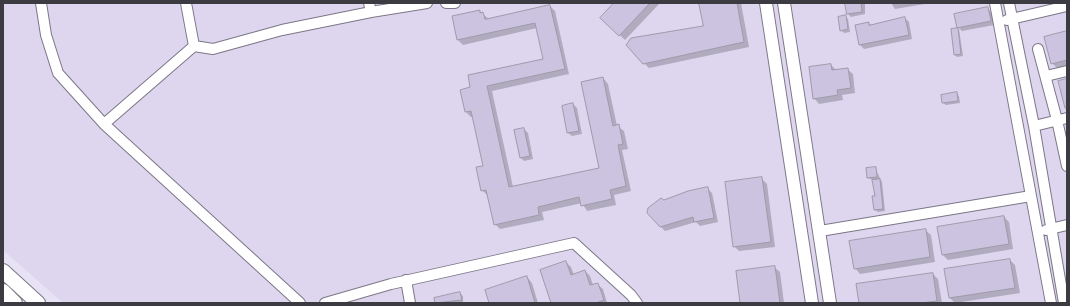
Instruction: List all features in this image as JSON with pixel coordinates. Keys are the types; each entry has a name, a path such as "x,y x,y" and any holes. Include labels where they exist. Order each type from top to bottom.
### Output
{"highway":[{"path":"3,271 38,303"},
{"path":"3,291 15,303"}],"main road":[{"path":"766,3 812,303"},
{"path":"784,3 830,303"}],"street":[{"path":"41,3 46,35 58,73 104,124 300,303"},
{"path":"186,3 194,46"},
{"path":"104,124 194,46 213,49 370,8 427,3"},
{"path":"446,3 454,3"},
{"path":"995,3 1052,303"},
{"path":"1009,3 1034,126 1052,228 1064,280 1064,303"},
{"path":"998,22 1067,6"},
{"path":"1038,49 1062,119 1067,162"},
{"path":"1046,76 1067,71"},
{"path":"1034,126 1062,119"},
{"path":"820,230 1031,196"},
{"path":"1038,232 1067,225"},
{"path":"325,303 406,280 574,243 631,294 637,303"},
{"path":"406,280 410,303"},
{"path":"1048,284 1064,280"}],"shaded area":[{"path":"3,3 1067,3 1067,303 63,303 3,250"}],"building":[{"path":"614,3 650,3 619,36 600,18"},
{"path":"699,3 737,3 744,42 643,64 626,45 631,38 703,26"},
{"path":"845,3 861,3 862,12 847,14"},
{"path":"550,5 565,69 487,86 509,187 599,168 581,82 603,77 613,126 619,124 623,144 618,145 626,186 610,190 612,199 581,206 579,197 538,207 539,215 494,225 486,190 481,191 476,167 483,166 471,111 465,112 460,90 470,87 468,75 543,59 535,23 457,40 452,16 480,10 480,13 483,12 485,19"},
{"path":"988,7 991,21 957,28 954,14"},
{"path":"846,15 848,29 840,31 838,17"},
{"path":"905,17 909,35 859,45 855,25 869,22 869,25"},
{"path":"958,28 961,54 954,55 951,29"},
{"path":"1067,31 1067,60 1051,64 1044,37"},
{"path":"831,64 832,70 848,68 851,88 837,90 838,95 813,99 809,67"},
{"path":"1067,79 1067,108 1065,108 1058,81"},
{"path":"957,92 958,101 942,103 941,95"},
{"path":"573,103 579,131 567,133 562,106"},
{"path":"524,128 530,156 520,158 514,130"},
{"path":"876,167 877,177 867,178 866,168"},
{"path":"762,177 771,242 733,247 725,182"},
{"path":"880,179 883,209 874,210 872,196 875,196 872,180"},
{"path":"708,187 714,218 694,222 693,217 660,227 647,213 648,208 661,198 664,200 688,191"},
{"path":"1004,216 1009,244 942,255 937,227"},
{"path":"926,229 930,257 854,269 849,241"},
{"path":"1010,259 1015,288 949,298 944,269"},
{"path":"566,261 571,275 585,270 590,285 598,283 604,300 596,303 551,303 540,270"},
{"path":"775,266 780,303 740,303 736,271"},
{"path":"933,273 937,301 921,303 859,303 856,284"},
{"path":"527,276 535,303 489,303 485,290"},
{"path":"460,292 462,300 435,303 434,298"}]}
